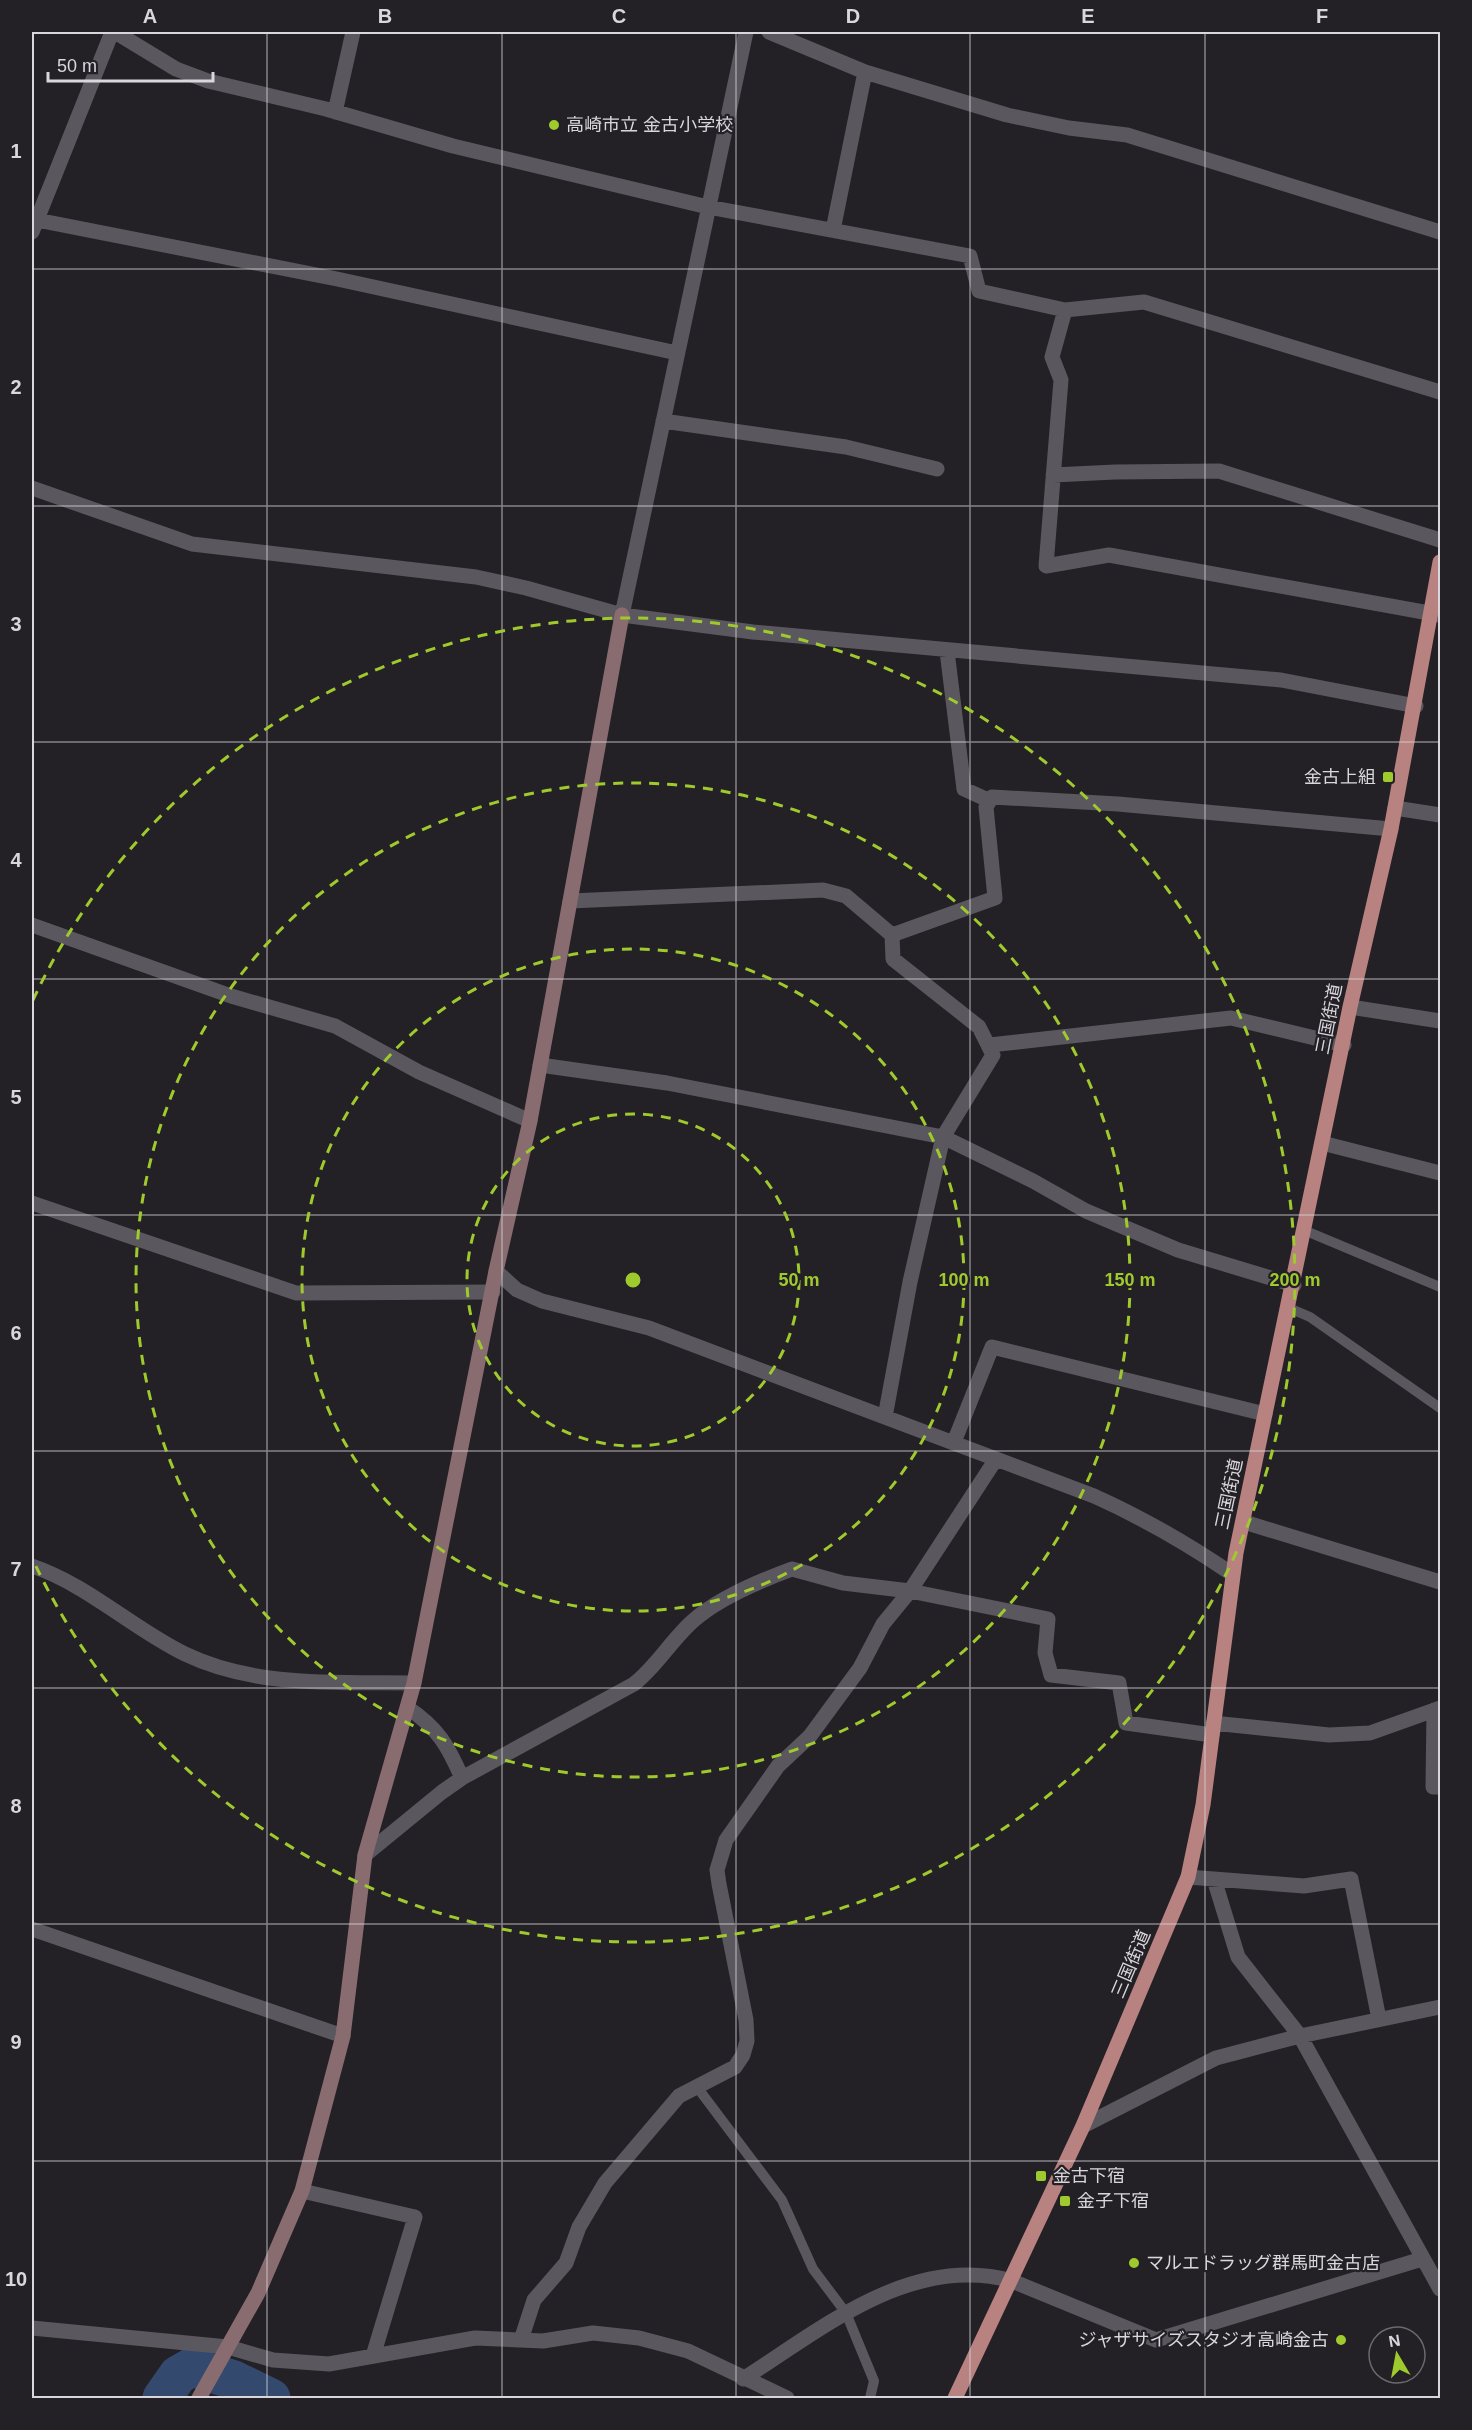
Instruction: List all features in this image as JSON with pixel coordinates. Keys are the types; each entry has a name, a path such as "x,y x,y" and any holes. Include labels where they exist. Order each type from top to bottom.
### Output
{"main road":[{"name":"三国街道","path":"955,2398 1083,2126 1188,1877 1203,1805 1232,1574 1306,1230 1350,1007 1391,829 1436,614 1440,562"}],"street":[{"path":"677,352 337,279 33,224 114,32 176,69 208,81 335,112 453,146 708,207 970,256 979,291 1065,310 1144,302 1440,392"},
{"path":"335,112 353,32"},
{"path":"199,2398 258,2293 302,2192 343,2036 365,1855 414,1683 493,1292 495,1271 530,1121 622,615 746,32"},
{"path":"769,32 866,72 1007,116 1069,128 1127,135 1440,232"},
{"path":"833,230 866,72"},
{"path":"1065,310 1052,357 1061,380 1046,566 1109,555 1436,614"},
{"path":"663,421 846,447 937,470"},
{"path":"1053,476 1115,472 1219,471 1440,540"},
{"path":"32,488 192,544 476,578 526,588 622,615 753,632 1281,680 1416,706"},
{"path":"947,651 964,789 988,800"},
{"path":"892,934 995,898 986,807 988,800 992,797 1118,804 1391,829"},
{"path":"1395,808 1440,815"},
{"path":"570,901 823,890 846,896 892,934 893,959 979,1027 990,1045 993,1055 943,1137 910,1282 885,1417"},
{"path":"32,925 231,996 335,1026 419,1072 530,1121"},
{"path":"1350,1007 1440,1021"},
{"path":"990,1045 1231,1018 1344,1045"},
{"path":"540,1065 667,1083 943,1137 1033,1181 1086,1211 1178,1250 1294,1285"},
{"path":"1322,1143 1440,1173"},
{"path":"32,1203 296,1293 493,1292"},
{"path":"495,1271 517,1290 542,1301 649,1328 996,1458 1138,1516 1181,1539 1232,1574"},
{"path":"954,1442 992,1347 1265,1414"},
{"path":"521,2340 534,2300 566,2263 579,2227 605,2183 679,2096 735,2067 743,2055 747,2041 746,2020 718,1884 717,1870 726,1840 778,1766 810,1736 860,1668 883,1624 910,1591 996,1458"},
{"path":"1244,1522 1440,1582"},
{"path":"32,1566 56,1574 184,1654 216,1667 254,1676 299,1682 414,1683"},
{"path":"365,1855 462,1778 634,1684 647,1674 693,1621 708,1609 792,1569 804,1570 843,1583 910,1591 1048,1619 1045,1653 1051,1675 1119,1683 1126,1723 1329,1736 1370,1733 1437,1709 1433,1787 1440,1787"},
{"path":"408,1708 437,1732 447,1745 462,1778"},
{"path":"1188,1877 1304,1886 1352,1879 1379,2019"},
{"path":"1214,1879 1238,1958 1300,2036 1440,2289"},
{"path":"32,1929 343,2036"},
{"path":"1083,2126 1216,2058 1300,2036 1440,2007"},
{"path":"302,2192 415,2217 373,2356"},
{"path":"743,2379 846,2313 895,2288 947,2275 987,2274 1012,2281 1156,2340 1422,2259"},
{"path":"32,2328 228,2347 273,2360 329,2364 475,2338 543,2341 593,2333 639,2338 688,2351 786,2398"}],"lane":[{"path":"1306,1230 1440,1287"},
{"path":"1289,1308 1310,1317 1440,1408"},
{"path":"697,2087 782,2200 813,2269 846,2313 874,2381 870,2398"}],"waterway":[{"path":"162,2398 178,2375 192,2367 234,2380 271,2398"}],"place":[{"name":"高崎市立 金古小学校","path":"554,125"},
{"name":"金古上組","path":"1388,777"},
{"name":"金古下宿","path":"1041,2176"},
{"name":"金子下宿","path":"1065,2201"},
{"name":"マルエドラッグ群馬町金古店","path":"1134,2263"},
{"name":"ジャザサイズスタジオ高崎金古","path":"1341,2340"}]}
